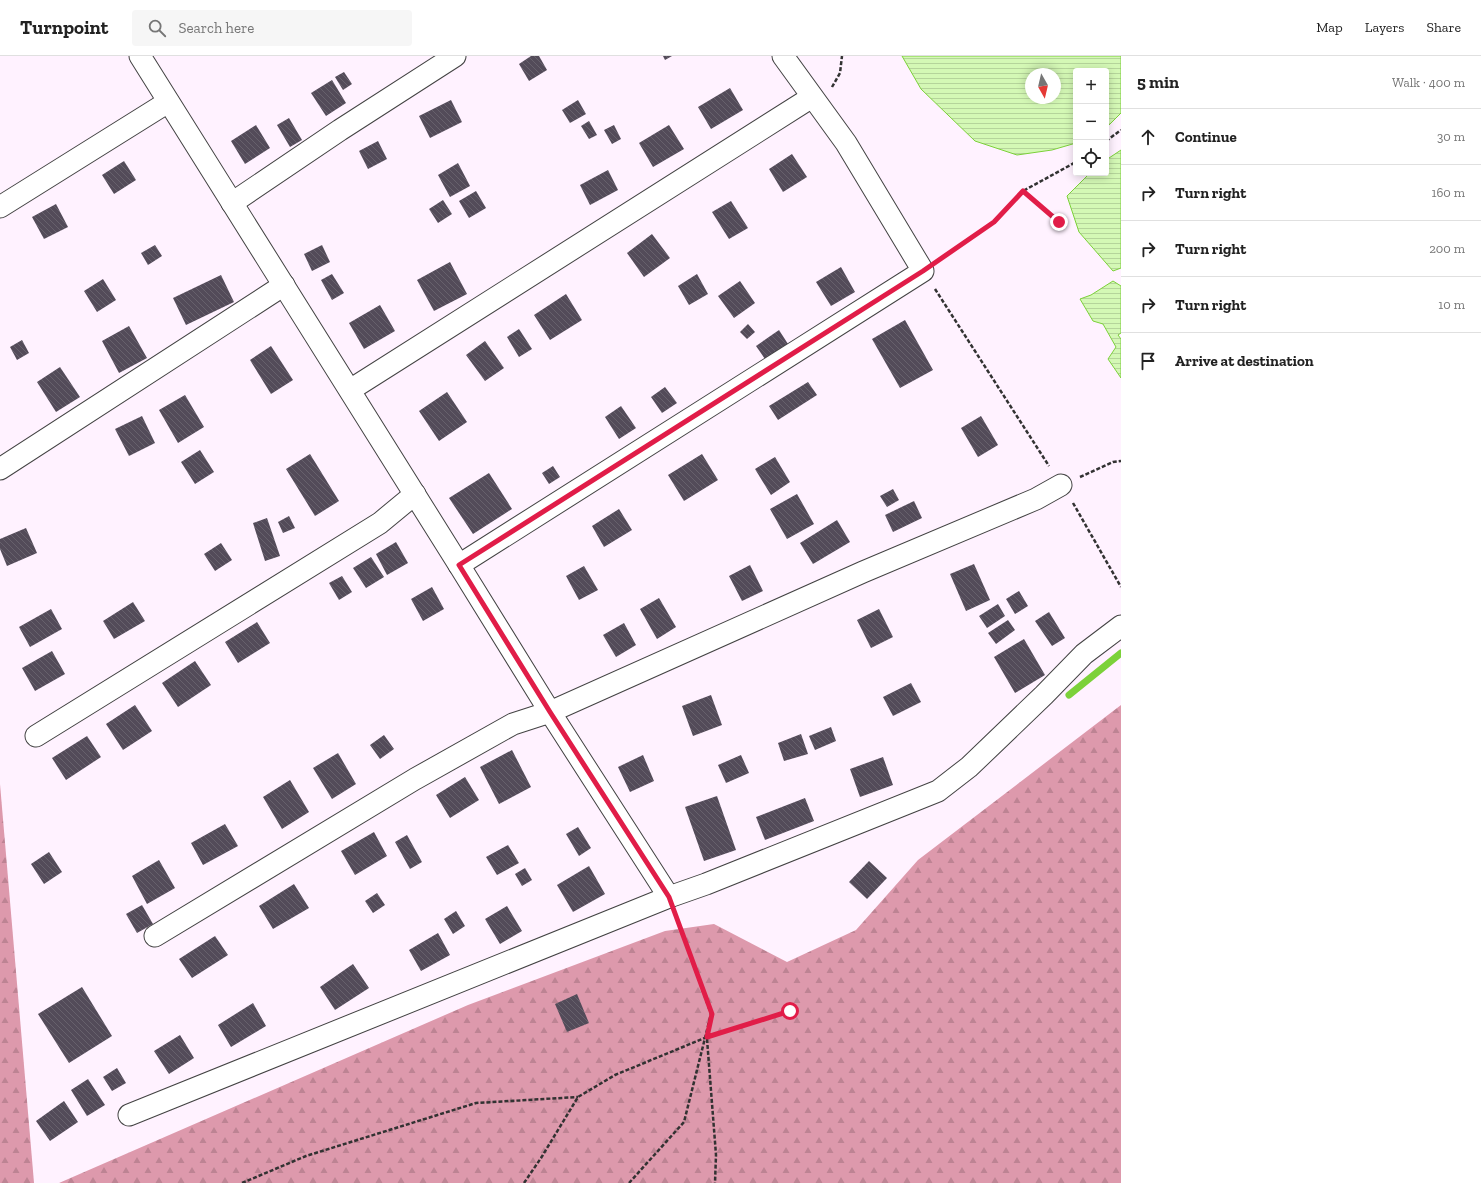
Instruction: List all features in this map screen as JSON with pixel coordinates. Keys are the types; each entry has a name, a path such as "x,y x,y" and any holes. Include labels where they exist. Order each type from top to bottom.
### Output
{"street":[{"path":"140,56 550,712 669,897"},
{"path":"232,203 340,130 455,56"},
{"path":"459,565 923,271 846,144 783,56"},
{"path":"350,390 812,97"},
{"path":"0,207 168,102"},
{"path":"0,469 284,285"},
{"path":"155,936 415,779 513,724 550,712 856,575 1036,499 1061,485"},
{"path":"36,736 380,523 414,494"},
{"path":"129,1114 669,897 706,884 938,791 970,767 1084,654 1121,626"}],"path":[{"path":"812,97 828,95 840,73 842,56"},
{"path":"1107,140 1121,130"},
{"path":"1073,164 1023,191 994,222 923,271 1083,519 1121,587"},
{"path":"1023,191 1059,222"},
{"path":"1061,485 1114,462 1121,461"},
{"path":"628,1183 684,1122 712,1014 669,897"},
{"path":"242,1183 306,1156 476,1104 578,1097 615,1075 707,1037 790,1011"},
{"path":"707,1037 716,1155 715,1183"},
{"path":"524,1183 542,1158 578,1097"}],"green space":[{"path":"1121,705 1121,1183 59,1183 468,1005 665,931 714,924 787,962 856,930 918,860"},
{"path":"0,784 33,1171 34,1183 0,1183"}],"shaded area":[{"path":"902,56 1121,56 1121,113 1109,125 1109,68 1073,68 1073,144 1052,150 1017,155 975,141 921,89"},
{"path":"1121,150 1121,268 1113,271 1079,232 1067,196 1087,176 1109,176 1109,158"},
{"path":"1113,281 1121,286 1121,333 1118,335 1121,339 1121,378 1108,359 1116,347 1103,324 1093,321 1080,299 1091,295"}],"building":[{"path":"531,56 539,56 547,70 529,81 519,64"},
{"path":"663,56 672,56 665,60"},
{"path":"344,72 352,84 343,90 335,77"},
{"path":"332,80 346,103 326,116 311,93"},
{"path":"730,88 743,110 711,129 698,107"},
{"path":"451,100 462,122 430,138 419,116"},
{"path":"578,100 586,114 570,123 562,110"},
{"path":"289,118 302,140 290,147 277,125"},
{"path":"589,121 597,135 589,139 581,126"},
{"path":"256,125 270,148 245,164 231,141"},
{"path":"614,125 621,139 612,144 604,130"},
{"path":"669,125 684,149 653,167 639,143"},
{"path":"378,141 387,159 368,169 359,151"},
{"path":"792,154 807,177 783,192 769,169"},
{"path":"124,161 136,180 114,194 102,175"},
{"path":"458,163 470,186 450,197 438,175"},
{"path":"608,170 618,190 590,205 580,185"},
{"path":"476,191 486,208 469,218 459,201"},
{"path":"443,200 452,214 438,223 429,209"},
{"path":"731,201 748,228 729,239 712,212"},
{"path":"56,204 68,227 44,239 32,217"},
{"path":"652,234 670,258 644,277 627,253"},
{"path":"155,245 162,256 148,265 141,253"},
{"path":"322,245 330,262 312,271 304,254"},
{"path":"450,262 467,294 434,311 417,280"},
{"path":"841,267 855,292 831,306 816,282"},
{"path":"332,274 344,293 332,300 321,280"},
{"path":"697,274 708,294 689,305 678,286"},
{"path":"221,275 234,302 186,325 173,298"},
{"path":"103,279 116,300 97,312 84,291"},
{"path":"740,281 755,303 734,318 718,296"},
{"path":"566,294 582,320 550,340 534,315"},
{"path":"380,305 395,331 364,349 349,323"},
{"path":"905,320 933,370 900,388 872,339"},
{"path":"748,324 755,332 747,339 740,332"},
{"path":"129,326 147,358 119,373 102,341"},
{"path":"519,329 532,349 519,357 507,337"},
{"path":"779,330 788,344 765,359 756,346"},
{"path":"22,340 29,353 17,360 10,347"},
{"path":"485,341 504,368 485,381 466,355"},
{"path":"271,346 293,380 271,394 250,360"},
{"path":"60,367 80,397 56,412 37,382"},
{"path":"808,382 817,395 778,420 769,406"},
{"path":"665,387 677,403 662,413 651,397"},
{"path":"447,392 467,422 439,441 419,411"},
{"path":"185,395 204,427 178,443 159,410"},
{"path":"621,406 636,428 619,439 605,417"},
{"path":"142,416 155,443 129,456 115,429"},
{"path":"981,416 998,445 978,457 961,428"},
{"path":"200,450 214,472 195,484 181,462"},
{"path":"310,454 339,501 315,516 286,469"},
{"path":"702,454 718,480 684,501 668,475"},
{"path":"775,457 790,482 771,495 755,469"},
{"path":"553,466 560,477 549,484 542,473"},
{"path":"489,473 512,509 473,534 449,498"},
{"path":"893,489 899,500 887,507 880,496"},
{"path":"797,494 814,524 787,539 770,509"},
{"path":"914,501 922,518 893,532 885,515"},
{"path":"619,509 632,530 604,547 592,526"},
{"path":"289,516 295,528 283,533 278,522"},
{"path":"267,518 280,556 265,561 253,523"},
{"path":"837,520 850,542 813,564 800,543"},
{"path":"26,528 37,553 7,566 0,549 0,539"},
{"path":"396,542 408,563 387,575 376,554"},
{"path":"221,543 232,560 215,571 204,554"},
{"path":"371,557 384,577 366,588 353,568"},
{"path":"974,564 990,600 966,611 950,574"},
{"path":"750,565 763,591 742,601 729,576"},
{"path":"584,566 598,590 579,600 566,576"},
{"path":"342,576 352,592 339,600 329,583"},
{"path":"432,587 444,609 423,621 411,599"},
{"path":"1019,591 1028,606 1015,614 1006,599"},
{"path":"659,598 676,627 657,639 640,609"},
{"path":"133,602 145,621 114,639 103,621"},
{"path":"998,604 1005,616 987,628 979,616"},
{"path":"51,609 62,629 30,647 19,627"},
{"path":"879,609 893,637 871,648 857,620"},
{"path":"1049,612 1065,638 1052,646 1035,621"},
{"path":"1008,620 1015,630 996,644 988,633"},
{"path":"257,622 270,643 238,663 225,642"},
{"path":"624,623 636,645 616,657 603,635"},
{"path":"1024,639 1045,675 1015,693 994,657"},
{"path":"52,651 65,674 35,691 22,668"},
{"path":"195,661 211,685 178,707 162,683"},
{"path":"911,683 921,702 893,716 883,697"},
{"path":"711,695 722,725 693,736 682,706"},
{"path":"135,705 152,731 123,750 106,724"},
{"path":"831,727 836,741 815,750 809,736"},
{"path":"801,734 808,754 784,761 778,743"},
{"path":"384,735 394,749 380,759 370,745"},
{"path":"87,736 101,757 66,780 52,758"},
{"path":"512,750 531,787 499,804 480,767"},
{"path":"338,753 356,784 332,799 313,768"},
{"path":"643,755 654,781 630,792 618,767"},
{"path":"741,755 749,773 726,783 718,765"},
{"path":"883,757 893,785 860,797 850,769"},
{"path":"465,777 479,800 450,818 436,795"},
{"path":"290,780 309,812 282,829 263,797"},
{"path":"717,796 736,850 704,861 685,807"},
{"path":"805,798 814,821 765,840 756,817"},
{"path":"225,824 238,846 203,865 191,843"},
{"path":"578,827 591,848 579,856 566,834"},
{"path":"374,832 387,856 355,875 341,851"},
{"path":"407,835 422,862 410,869 395,842"},
{"path":"508,845 519,863 497,875 486,857"},
{"path":"49,852 62,872 44,884 31,864"},
{"path":"159,860 175,888 147,904 132,876"},
{"path":"869,861 887,878 867,899 849,882"},
{"path":"589,866 605,894 573,912 557,885"},
{"path":"525,868 532,880 522,886 515,874"},
{"path":"294,884 309,908 273,929 259,906"},
{"path":"377,893 385,905 373,913 365,901"},
{"path":"142,905 153,924 137,933 126,914"},
{"path":"507,906 522,931 500,944 485,919"},
{"path":"456,911 465,926 453,934 444,919"},
{"path":"438,933 450,955 421,971 409,950"},
{"path":"215,936 228,955 192,978 179,959"},
{"path":"353,964 369,988 335,1010 320,987"},
{"path":"82,987 112,1036 69,1063 38,1014"},
{"path":"577,994 589,1023 567,1032 555,1004"},
{"path":"253,1003 266,1026 231,1047 218,1025"},
{"path":"180,1035 194,1058 169,1074 154,1051"},
{"path":"117,1068 126,1083 112,1091 103,1077"},
{"path":"88,1079 105,1105 87,1116 71,1090"},
{"path":"64,1101 78,1122 50,1141 36,1121"}],"waterway":[{"path":"1069,695 1121,653"}],"route":[{"path":"790,1011 707,1037 712,1014 669,897 550,712 459,565 923,271 994,222 1023,191 1059,222"}]}
